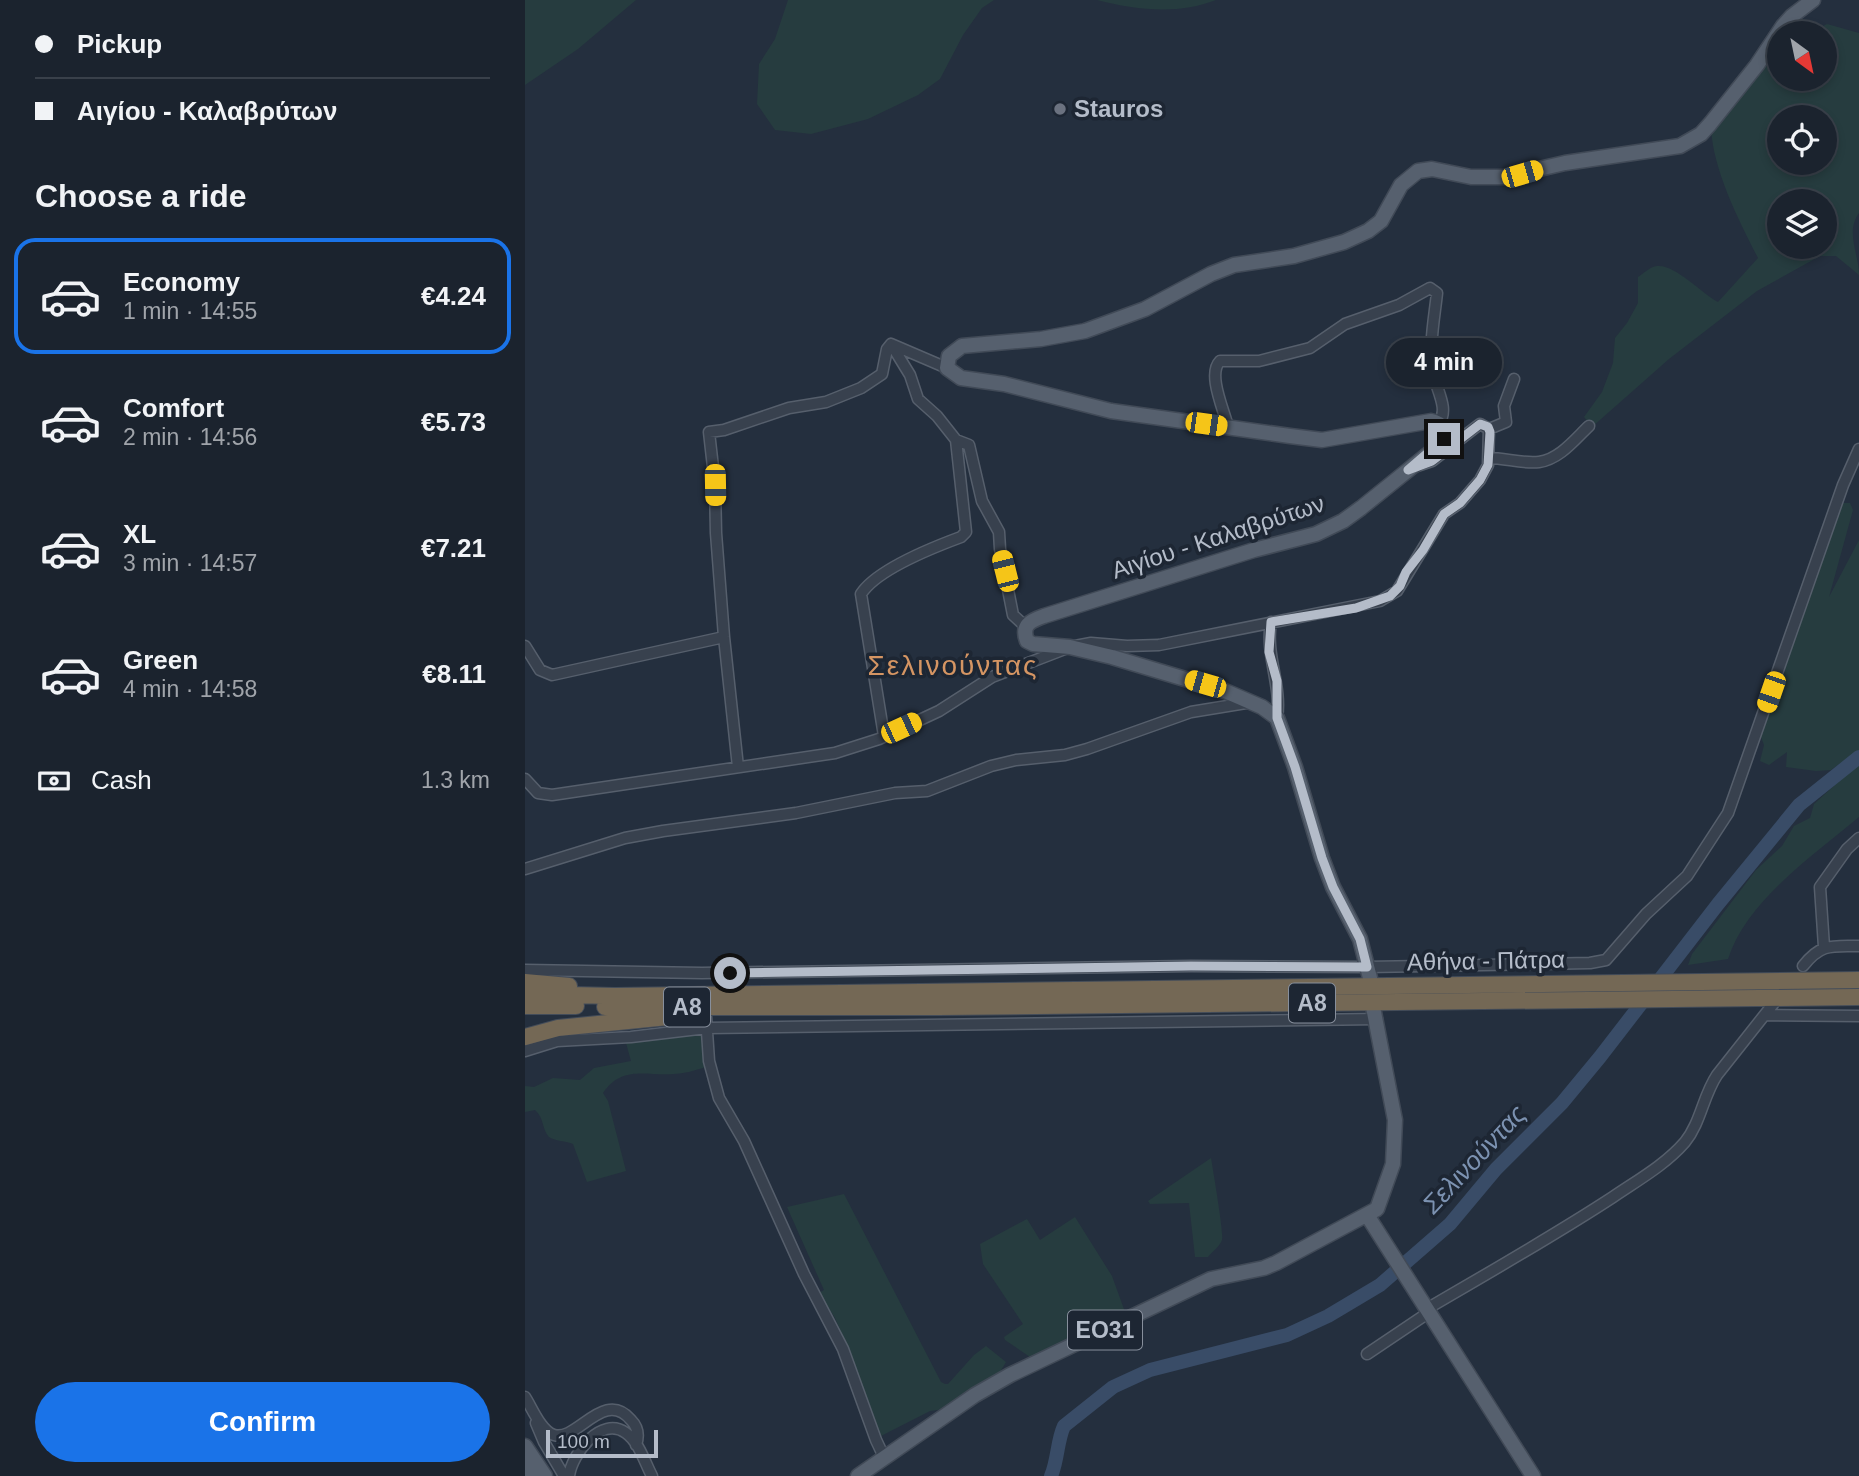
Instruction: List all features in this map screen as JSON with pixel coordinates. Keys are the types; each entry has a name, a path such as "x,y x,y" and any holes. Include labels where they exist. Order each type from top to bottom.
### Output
{"highway":[{"name":"Αθήνα - Πάτρα","path":"525,994 615,996 1859,980"},
{"path":"525,982 584,987 615,996"},
{"name":"Αθήνα - Πάτρα","path":"525,1006 939,1007 1859,997"},
{"path":"525,1037 558,1028 657,1017 709,1015 742,1007"}],"main road":[{"path":"1439,424 1431,421 1322,440 1095,408 1004,384 961,378 947,368 949,356 962,346 1041,339 1085,331 1145,309 1211,274 1234,265 1294,257 1351,239 1381,221 1401,185 1418,170 1432,169 1471,177 1504,177 1565,163 1680,146 1701,134 1757,65 1783,26 1813,0"},
{"name":"Αιγίου - Καλαβρύτων","path":"1025,626 1044,616 1202,566 1316,534 1343,521 1443,442 1445,432 1439,424"},
{"path":"1025,626 1027,640 1033,645 1070,647 1112,657 1225,691 1252,702 1277,718 1295,767 1322,858 1333,887 1360,939 1369,973"},
{"name":"ΕΟ31","path":"857,1476 975,1395 1010,1375 1211,1279 1276,1263 1367,1215 1380,1204 1393,1164 1395,1120 1375,1013"},
{"path":"1367,1215 1426,1312 1533,1476"},
{"path":"525,1446 545,1476"},
{"path":"525,1465 532,1476"}],"street":[{"path":"1228,427 1214,376 1220,361 1259,361 1310,348 1345,324 1399,305 1430,288 1437,293 1431,354 1443,409 1439,424"},
{"path":"891,344 947,368"},
{"path":"891,344 910,375 918,399 937,416 956,440 969,445 982,501 999,532 1013,615 1025,626"},
{"path":"738,767 724,637 715,485 709,432 724,430 789,408 816,405 861,388 882,374 887,349 891,344"},
{"path":"1489,429 1506,422 1504,406 1514,379"},
{"path":"1408,470 1432,461 1476,426 1480,424 1489,429"},
{"path":"1489,458 1540,462 1550,459 1589,426"},
{"path":"525,779 544,796 830,754 884,736 939,711 992,677 1032,664 1070,647 1091,643 1159,645 1356,608 1390,596 1400,586 1406,572 1423,550 1444,514 1460,503 1480,480 1488,465 1489,429"},
{"path":"884,736 861,594 869,585 912,556 965,534 956,440"},
{"path":"525,970 702,973 1037,969 1369,973 1590,963 1606,960 1646,914 1687,876 1728,813 1843,485 1859,449"},
{"path":"1271,622 1269,652 1277,681 1277,718"},
{"path":"525,646 540,670 552,675 724,637"},
{"path":"525,869 625,838 796,813 895,793 927,791 991,766 1016,760 1065,755 1191,712 1252,702"},
{"path":"1824,947 1820,887 1847,849 1859,838"},
{"path":"1803,966 1816,951 1824,947 1859,946"},
{"path":"1037,969 1041,981"},
{"path":"702,973 703,988"},
{"path":"1367,1354 1426,1312 1596,1208 1672,1154 1695,1127 1710,1086 1717,1075 1775,1003"},
{"path":"1052,1009 1056,1023"},
{"path":"525,1051 557,1041 643,1036 707,1022 1056,1023 1375,1013"},
{"path":"1766,1015 1859,1016"},
{"path":"707,1022 709,1061 719,1098 744,1141 804,1274 843,1349 884,1457"},
{"path":"525,1397 544,1427 556,1436 571,1433 580,1423 596,1414 606,1411 619,1412 632,1421 636,1429 636,1445"},
{"path":"525,1397 544,1442 566,1476"},
{"path":"566,1476 574,1459 597,1433 605,1430 626,1433 636,1445 652,1476"}],"green space":[{"path":"525,0 636,0 578,49 525,85"},
{"path":"788,0 994,0 982,8 963,35 940,79 918,95 868,119 811,134 775,130 757,104 759,64 775,39"},
{"path":"1097,0 1216,0 1187,8 1157,9"},
{"path":"1837,27 1859,33 1859,213 1853,235 1859,275 1837,257 1837,189 1767,189 1767,259 1815,259 1757,291 1669,359 1592,427 1584,417 1602,392 1613,363 1615,338 1638,303 1638,277 1657,266 1664,267 1680,274 1718,302 1758,258 1722,178 1711,128 1759,69 1767,66 1767,91 1837,91"},
{"path":"1850,503 1853,510 1829,597 1859,540 1859,750 1831,770 1786,767 1787,752 1769,765 1760,761 1764,745 1759,732 1838,506"},
{"path":"1859,763 1859,817 1766,898 1750,917 1728,959 1688,965 1692,954 1756,870 1782,846 1794,826 1810,818 1814,804"},
{"path":"705,1031 706,1067 677,1074 626,1075 610,1084 603,1093 608,1101 626,1171 587,1182 573,1144 549,1137 538,1113 535,1110 525,1112 525,1086 534,1087 553,1078 580,1080 594,1068 631,1061 626,1043"},
{"path":"1211,1158 1222,1240 1208,1257 1195,1257 1189,1203 1150,1204 1148,1201"},
{"path":"844,1194 941,1382 948,1384 974,1355 986,1346 1006,1362 1000,1372 945,1409 930,1411 881,1436 835,1318 819,1293 824,1290 787,1207"},
{"path":"1075,1217 1112,1276 1125,1312 1030,1357 1005,1340 1004,1337 1023,1324 983,1264 980,1244 1027,1219 1040,1240"}],"waterway":[{"name":"Σελινούντας","path":"1051,1476 1064,1426 1113,1387 1150,1370 1287,1335 1328,1316 1380,1285 1450,1224 1496,1169 1562,1103 1799,805 1859,757"}],"place":[{"name":"Stauros","path":"1060,109"}],"district":[{"name":"Σελινούντας","path":"953,665"}],"route":[{"path":"730,973 1191,966 1367,967 1360,939 1333,887 1322,858 1286,737 1277,718 1277,681 1269,652 1269,634 1271,622 1356,608 1380,601 1397,591 1406,572 1423,550 1444,514 1450,512 1469,494 1488,465 1490,432 1488,427 1480,424 1432,461 1408,470 1444,439"}]}
